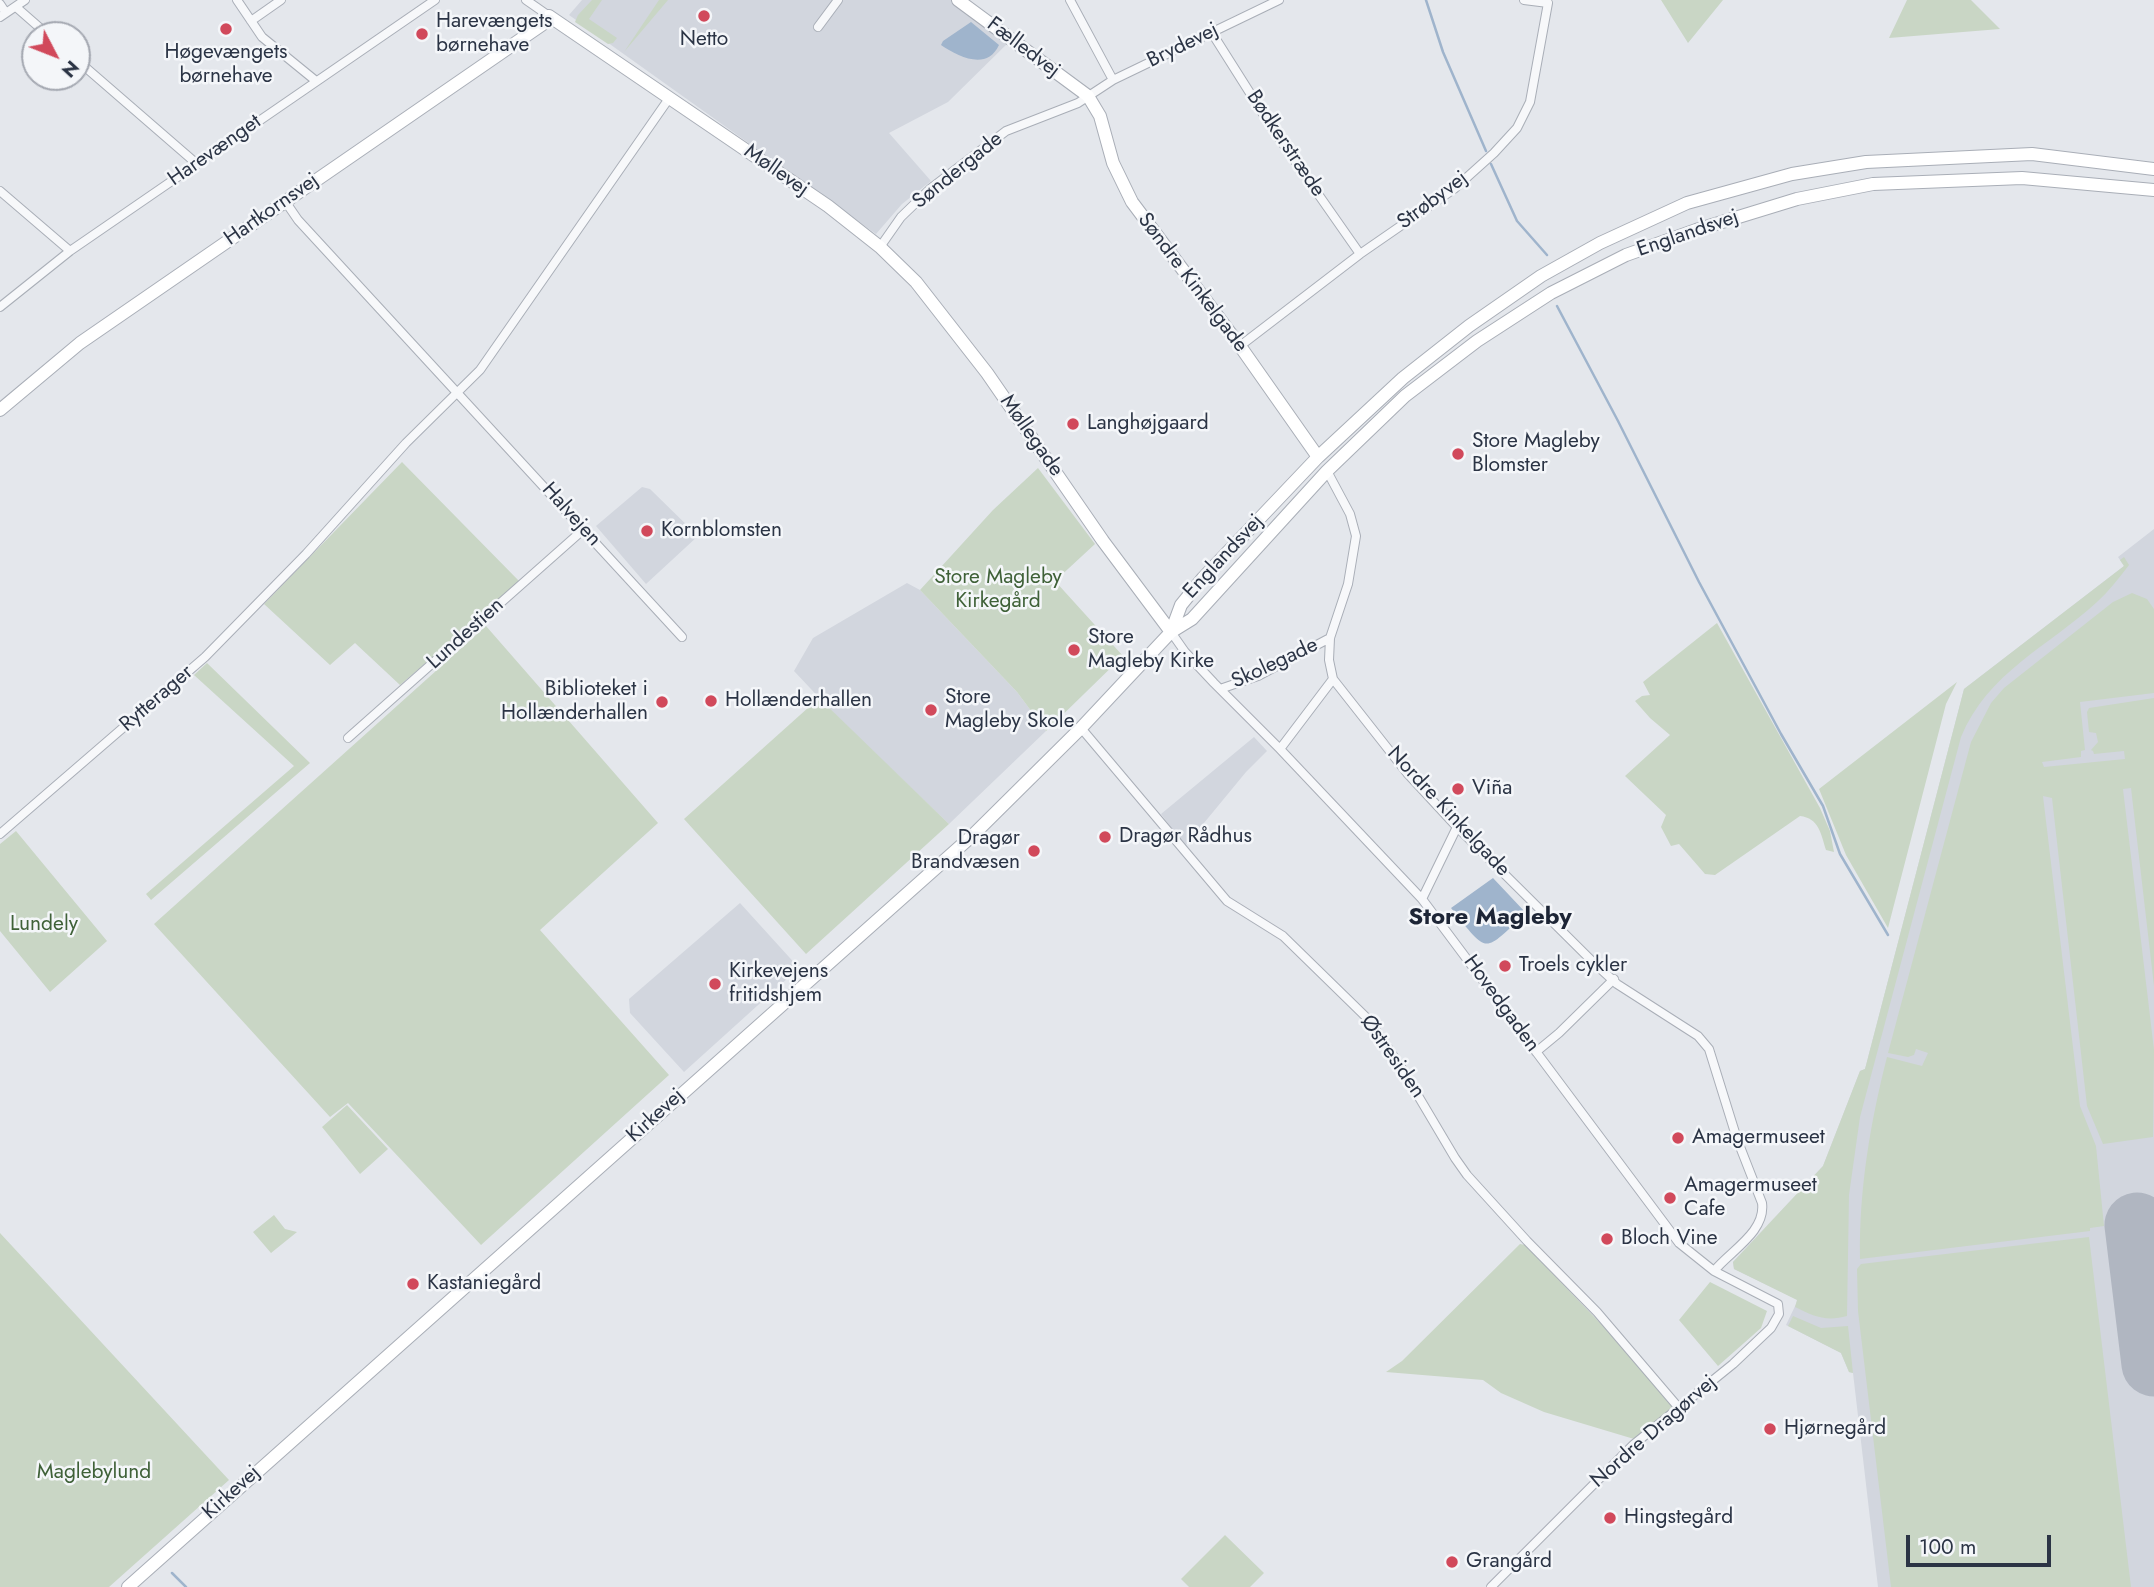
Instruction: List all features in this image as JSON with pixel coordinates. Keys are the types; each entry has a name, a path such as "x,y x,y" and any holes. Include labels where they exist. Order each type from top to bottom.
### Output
{"main road":[{"name":"Fælledvej","path":"958,0 1088,96"},
{"name":"Møllevej","path":"549,16 828,206 880,247"},
{"name":"Hartkornsvej","path":"0,410 80,343 543,24 549,16"},
{"name":"Søndre Kinkelgade","path":"1088,96 1100,116 1113,163 1132,202 1240,346 1318,457"},
{"name":"Englandsvej","path":"1171,632 1181,605 1203,578 1318,457 1403,377 1469,326 1541,276 1600,243 1687,202 1792,174 1866,162 2032,154 2154,169"},
{"name":"Englandsvej","path":"1171,632 1192,619 1327,471 1405,396 1477,341 1561,288 1626,255 1797,199 1873,184 2022,178 2154,190"},
{"name":"Møllegade","path":"880,247 916,282 953,327 1124,570 1171,632"},
{"name":"Kirkevej","path":"128,1587 973,835 1081,728 1171,632"}],"street":[{"path":"0,4 3,15 25,0"},
{"path":"237,0 262,37 316,81"},
{"path":"251,20 282,0"},
{"name":"Harevænget","path":"0,307 70,251 435,0"},
{"name":"Møllevej","path":"526,0 549,16"},
{"path":"818,27 838,0"},
{"path":"1070,0 1113,80"},
{"name":"Brydevej","path":"1088,96 1113,80 1279,0"},
{"path":"1524,0 1550,1"},
{"name":"Strøbyvej","path":"1240,346 1360,254 1454,189 1517,128 1530,102 1550,1"},
{"path":"16,7 32,21"},
{"name":"Bødkerstræde","path":"1212,33 1274,131 1360,254"},
{"path":"91,72 197,164"},
{"name":"Søndergade","path":"880,247 901,217 988,143 1024,123 1078,103 1088,96"},
{"path":"459,393 481,370 670,97"},
{"path":"0,191 70,251"},
{"name":"Halvejen","path":"285,201 298,220 682,638"},
{"name":"Rytterager","path":"0,834 195,666 306,554 406,443 459,393"},
{"path":"1280,749 1333,679 1329,660 1330,638 1348,584 1356,536 1350,514 1327,471"},
{"name":"Lundestien","path":"348,738 584,529"},
{"name":"Hovedgaden","path":"1171,632 1185,652 1422,899 1679,1243 1714,1271 1778,1304"},
{"name":"Skolegade","path":"1220,689 1258,676 1330,638"},
{"name":"Nordre Kinkelgade","path":"1333,679 1407,773 1457,827 1592,961 1617,984 1698,1036 1709,1049 1737,1139 1762,1203 1763,1213 1755,1229 1714,1271"},
{"name":"Østresiden","path":"1081,728 1227,901 1283,936 1368,1019 1401,1067 1467,1175 1597,1312 1679,1408"},
{"path":"1422,899 1457,827"},
{"path":"1536,1052 1559,1034 1614,979"},
{"name":"Nordre Dragørvej","path":"1491,1587 1610,1466 1733,1364 1771,1328 1779,1314 1778,1304"}],"shaded area":[{"path":"582,0 955,0 1010,41 948,102 889,133 931,181 902,204 876,234 569,15"},
{"name":"Kornblomsten","path":"642,487 650,489 698,536 646,584 596,526"},
{"path":"2154,529 2154,1587 1878,1587 1853,1373 1849,1372 1841,1353 1786,1325 1798,1300 1734,1269 1733,1262 1823,1166 1860,1071 1865,1069 1964,689 2124,566 2118,557"},
{"name":"Store Magleby Skole","path":"907,583 920,590 1017,692 1046,731 949,824 842,722 794,671 813,638"},
{"path":"1254,737 1267,751 1246,772 1185,846 1161,814"},
{"name":"Kirkevejens fritidshjem","path":"740,903 799,968 684,1072 630,1013 629,999"}],"green space":[{"path":"592,0 602,0 589,19 617,38 613,43 608,44 575,22"},
{"path":"659,0 668,0 624,52"},
{"path":"1661,0 1723,0 1688,43"},
{"path":"1907,0 1971,0 2000,29 1889,38"},
{"path":"402,462 520,582 400,685 355,643 330,665 264,604"},
{"name":"Store Magleby Kirkegård","path":"1038,468 1095,544 1055,581 1123,656 1046,731 1017,692 920,590 993,510"},
{"path":"2124,557 2129,565 2110,589 2003,678 1973,714 1961,737 1860,1117 1849,1195 1847,1316 1826,1318 1808,1313 1795,1307 1797,1300 1734,1269 1733,1262 1823,1166 1860,1071 1865,1069 1964,689 2124,566 2120,560"},
{"path":"2132,593 2147,599 2154,609 2154,693 2080,702 2085,750 2081,751 2081,757 2042,762 2044,767 2125,759 2124,751 2094,754 2091,750 2098,742 2096,733 2089,732 2087,712 2089,708 2154,698 2154,986 2131,788 2123,789 2154,1050 2153,1137 2103,1144 2087,1106 2052,798 2043,796 2080,1106 2096,1146 2104,1226 2090,1228 2090,1231 1860,1259 1861,1207 1867,1157 1887,1057 1922,1066 1928,1053 1916,1049 1914,1055 1908,1057 1888,1053 1971,742 1991,703 2004,688 2113,602"},
{"path":"1717,623 1820,808 1830,831 1834,852 1826,850 1815,823 1800,816 1715,875 1705,874 1679,844 1671,846 1661,827 1666,815 1625,776 1670,735 1635,701 1650,695 1643,682"},
{"path":"486,626 658,823 540,930 669,1075 481,1245 348,1103 330,1117 154,924"},
{"path":"207,663 310,763 151,900 146,894 294,766 194,675"},
{"path":"1957,682 1946,704 1888,928 1846,855 1819,789"},
{"path":"819,698 949,824 806,954 684,819"},
{"name":"Lundely","path":"16,831 107,941 50,992 0,931 0,844"},
{"path":"347,1105 388,1149 360,1174 322,1127"},
{"path":"274,1215 285,1229 297,1232 271,1253 253,1232"},
{"name":"Maglebylund","path":"0,1233 229,1480 109,1587 0,1587"},
{"path":"2089,1237 2131,1587 1891,1587 1858,1311 1857,1269 1861,1264"},
{"path":"1520,1244 1525,1245 1604,1327 1674,1406 1634,1439 1544,1412 1501,1393 1483,1380 1386,1372 1402,1361"},
{"path":"1710,1282 1767,1311 1761,1328 1718,1366 1679,1320"},
{"path":"1793,1316 1821,1328 1848,1326 1853,1373 1849,1372 1841,1353 1788,1326"},
{"path":"1225,1535 1264,1573 1250,1587 1189,1587 1181,1579"}],"water":[{"path":"971,22 999,45 987,58 980,60 964,57 941,45"},
{"path":"1493,878 1526,913 1501,936 1486,944 1473,934 1451,908"}],"waterway":[{"path":"1426,0 1443,52 1486,151"},
{"path":"1491,164 1517,221 1547,255"},
{"path":"1557,306 1699,582 1823,806 1840,854 1888,935"},
{"path":"172,1573 186,1587"}],"taxiway":[{"path":"2147,1309 2154,1278"},
{"path":"2150,1330 2154,1342"}],"runway":[{"path":"2137,1225 2154,1364"}],"place":[{"name":"Netto","path":"704,16"},
{"name":"Høgevængets børnehave","path":"226,29"},
{"name":"Harevængets børnehave","path":"422,34"},
{"name":"Langhøjgaard","path":"1073,424"},
{"name":"Store Magleby Blomster","path":"1458,454"},
{"name":"Kornblomsten","path":"647,531"},
{"name":"Store Magleby Kirke","path":"1074,650"},
{"name":"Hollænderhallen","path":"711,701"},
{"name":"Biblioteket i Hollænderhallen","path":"662,702"},
{"name":"Store Magleby Skole","path":"931,710"},
{"name":"Viña","path":"1458,789"},
{"name":"Dragør Rådhus","path":"1105,837"},
{"name":"Dragør Brandvæsen","path":"1034,851"},
{"name":"Troels cykler","path":"1505,966"},
{"name":"Kirkevejens fritidshjem","path":"715,984"},
{"name":"Amagermuseet","path":"1678,1138"},
{"name":"Amagermuseet Cafe","path":"1670,1198"},
{"name":"Bloch Vine","path":"1607,1239"},
{"name":"Kastaniegård","path":"413,1284"},
{"name":"Hjørnegård","path":"1770,1429"},
{"name":"Hingstegård","path":"1610,1518"},
{"name":"Grangård","path":"1452,1562"}],"district":[{"name":"Store Magleby","path":"1490,918"}]}
